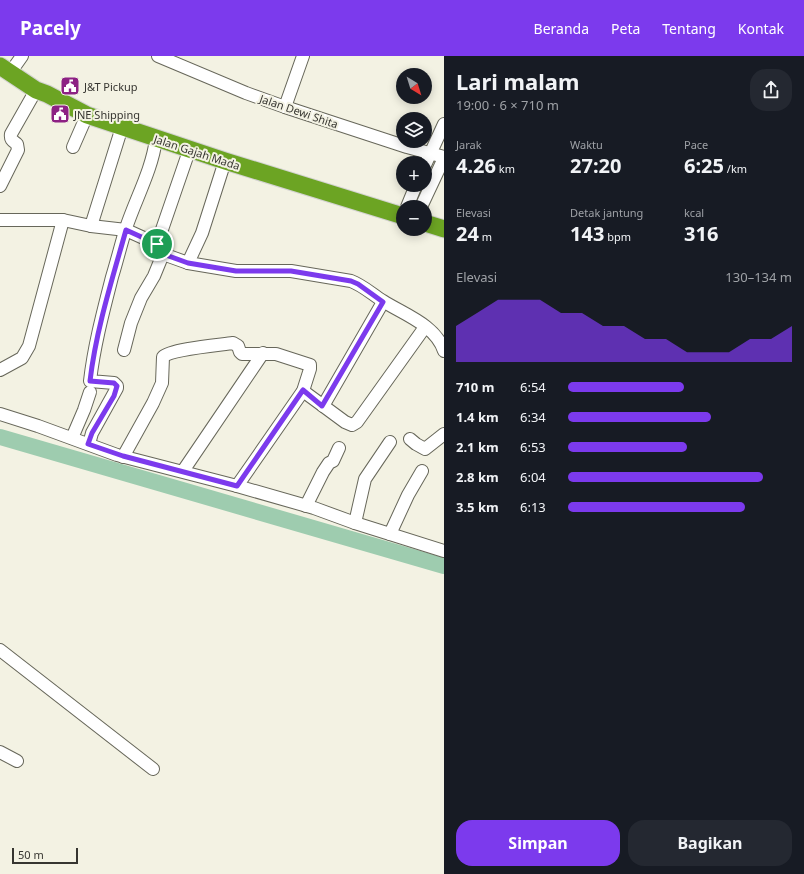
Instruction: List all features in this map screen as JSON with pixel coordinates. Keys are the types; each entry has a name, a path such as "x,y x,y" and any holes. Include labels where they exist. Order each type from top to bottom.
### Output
{"highway":[{"name":"Jalan Gajah Mada","path":"5,70 36,90 47,94 87,115 156,139 190,148 225,161 396,214"},
{"path":"432,225 444,229"}],"street":[{"path":"5,70 22,56"},
{"name":"Jalan Dewi Shita","path":"158,56 246,93 285,107 406,147 431,152 444,157"},
{"path":"285,107 303,56"},
{"path":"0,186 18,150 17,144 10,137 11,134 36,90"},
{"path":"73,147 87,115"},
{"path":"429,156 444,124"},
{"path":"91,226 122,127"},
{"path":"88,444 92,433 114,396 117,386 114,383 90,381 92,366 100,322 126,230 154,154 156,139"},
{"path":"124,350 131,323 141,298 154,276 160,249 190,148"},
{"path":"424,200 444,157"},
{"path":"188,263 202,233 225,161"},
{"path":"0,220 63,220 91,226 126,230 188,263 236,271 291,271 351,281 358,284 383,302 425,326 437,338 444,351"},
{"path":"0,370 22,358 29,346 63,220"},
{"path":"322,406 383,302"},
{"path":"303,390 322,406 352,425 357,422 425,326"},
{"path":"123,456 153,403 162,383 163,357 166,355 233,343 238,346 242,354 276,354 310,365 310,370 303,390 237,486"},
{"path":"183,471 263,353"},
{"path":"72,438 90,392"},
{"path":"0,414 123,456 154,465 183,471 314,508 355,523 443,550"},
{"path":"410,439 425,450 444,434"},
{"path":"355,523 364,479 390,442"},
{"path":"306,506 323,472 329,463 333,461 339,448"},
{"path":"390,534 408,495 422,471"},
{"path":"0,650 152,770"},
{"path":"0,752 17,761"}],"waterway":[{"path":"0,437 444,566"}],"place":[{"name":"J&T Pickup","path":"70,86"},
{"name":"JNE Shipping","path":"60,114"}],"route":[{"path":"126,230 157,244 163,254 188,263 236,271 291,271 351,281 358,284 383,302 341,377 322,406 303,390 237,486 117,455 88,444 92,433 114,396 117,388 116,384 114,383 90,381 100,322 126,230"}]}
